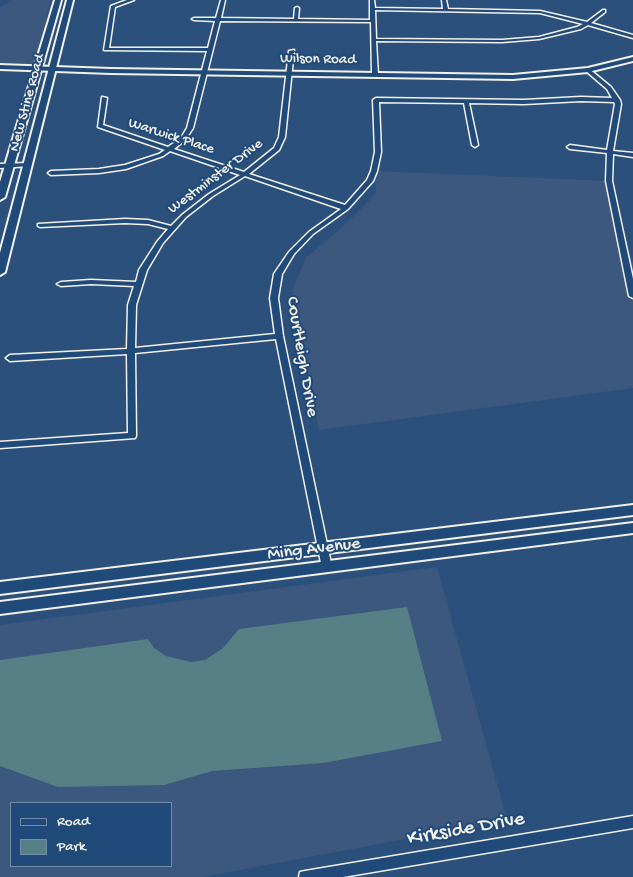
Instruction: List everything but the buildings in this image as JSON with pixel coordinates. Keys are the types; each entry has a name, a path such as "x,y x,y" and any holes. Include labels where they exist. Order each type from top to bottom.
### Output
{"main road":[{"name":"New Stine Road","path":"0,197 5,166 38,69 58,0"},
{"name":"New Stine Road","path":"0,272 70,0"},
{"name":"Ming Avenue","path":"0,588 633,510"},
{"name":"Ming Avenue","path":"0,608 633,528"}],"street":[{"path":"132,0 113,6 106,49 211,50"},
{"path":"51,173 99,171 126,167 170,150 182,139 190,128 223,0"},
{"path":"372,0 375,75"},
{"path":"444,0 446,10"},
{"path":"516,2 519,11"},
{"path":"296,20 297,8"},
{"path":"373,9 519,11 550,14 633,37"},
{"path":"374,40 520,40 560,34 588,24 602,11"},
{"path":"194,19 373,21"},
{"name":"Westminster Drive","path":"0,445 132,436 131,320 138,284 152,254 172,228 198,204 271,155 280,143 292,51"},
{"name":"Wilson Road","path":"0,67 205,73 523,76 588,70 633,59"},
{"path":"588,70 609,88 617,100 618,109 610,151 610,189 633,296"},
{"name":"Warwick Place","path":"104,98 100,126 346,208"},
{"path":"376,100 617,100"},
{"name":"Courtleigh Drive","path":"327,568 279,336 274,298 275,286 284,263 301,242 346,208 367,185 377,161 376,100"},
{"path":"466,101 475,145"},
{"path":"570,146 633,155"},
{"path":"5,166 28,165"},
{"path":"40,225 126,220 148,222 172,228"},
{"path":"62,284 91,282 138,284"},
{"path":"10,358 131,350 279,336"},
{"name":"Kirkside Drive","path":"305,877 633,822"}],"shaded area":[{"path":"13,0 51,0 33,64 0,63 0,7"},
{"path":"374,171 609,181 633,263 633,388 319,430 292,291 306,258 349,221 376,194"},
{"path":"437,567 507,820 202,877 0,877 0,625"}],"green space":[{"path":"407,607 442,741 323,763 212,771 164,785 58,787 0,766 0,660 148,639 154,648 166,656 191,662 205,660 223,648 239,629"}]}
